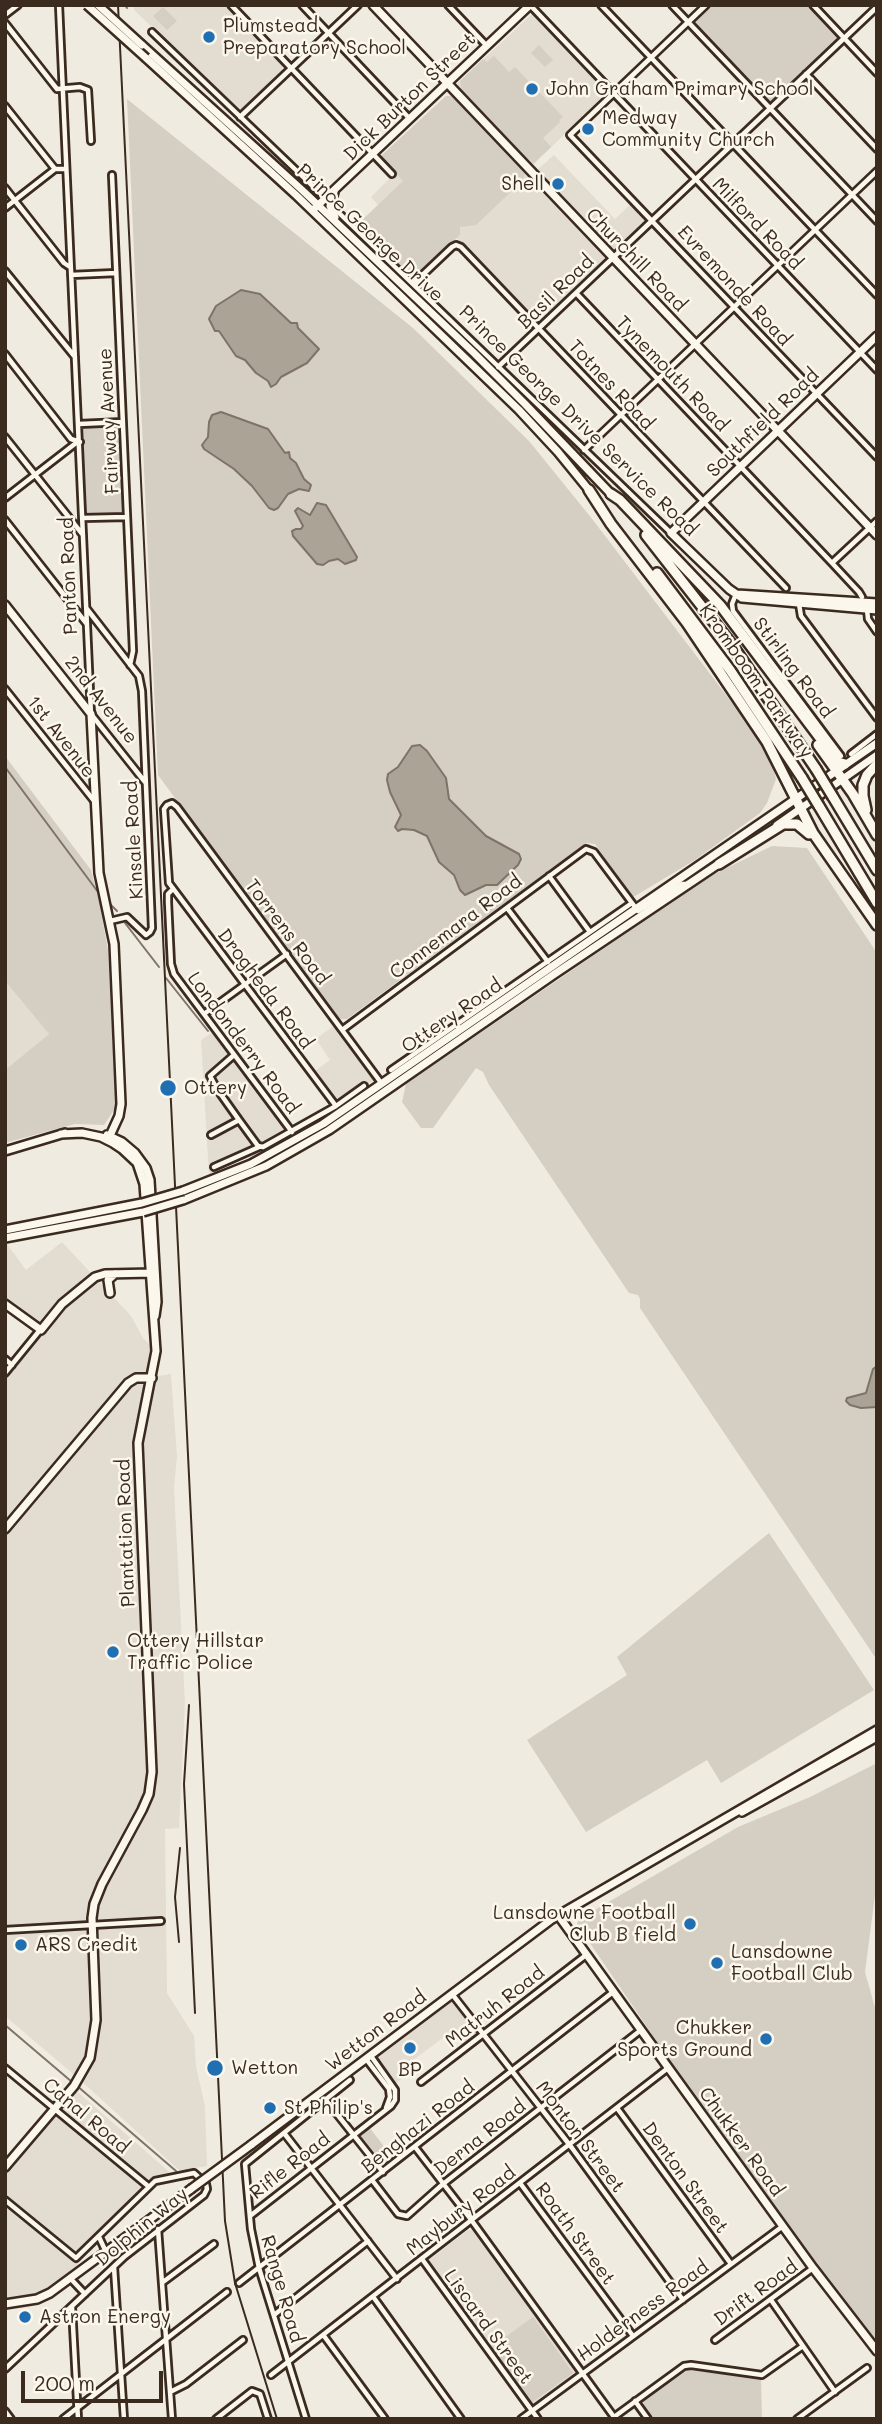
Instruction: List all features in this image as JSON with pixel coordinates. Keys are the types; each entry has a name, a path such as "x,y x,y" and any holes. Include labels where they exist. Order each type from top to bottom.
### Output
{"highway":[{"name":"Kromboom Parkway","path":"589,491 694,621 747,695 802,778 877,903"},
{"path":"589,491 687,623 747,710 774,753 794,798 825,854"},
{"name":"Kromboom Parkway","path":"611,494 674,568 768,694 877,870"},
{"path":"611,494 620,500 720,605 838,762 843,760"},
{"path":"787,696 874,830"},
{"path":"874,830 862,792 867,775 877,764"},
{"path":"719,863 783,824 790,823 804,828 877,925"}],"main road":[{"name":"Prince George Drive","path":"87,5 359,244 517,395 611,494"},
{"name":"Prince George Drive","path":"98,5 315,208 519,410 589,491"},
{"name":"Churchill Road","path":"373,5 877,535"},
{"name":"Dick Burton Street","path":"328,200 530,5"},
{"path":"315,208 328,200 334,216 359,244"},
{"name":"Southfield Road","path":"671,533 877,336"},
{"name":"Prince George Drive Service Road","path":"671,533 736,594"},
{"path":"736,594 877,603"},
{"path":"736,594 746,599 877,610"},
{"name":"2nd Avenue","path":"5,605 91,714"},
{"name":"Panton Road","path":"91,714 100,883 114,944 121,1104 109,1138"},
{"path":"92,730 102,727"},
{"name":"Ottery Road","path":"5,1230 143,1208 235,1171 278,1150 323,1124 634,906 835,770 843,760 877,743"},
{"name":"Ottery Road","path":"5,1238 183,1200 280,1158 329,1130 877,755"},
{"path":"96,1132 108,1130 115,1124"},
{"name":"Plantation Road","path":"5,1151 75,1130 96,1132 131,1149 143,1163 152,1191 153,1273 157,1302 156,1351 138,1443 152,1772 149,1794 94,1905 96,2020 89,2061 79,2079 5,2167"},
{"name":"Plantation Road","path":"61,1134 82,1133 109,1138"},
{"path":"5,1304 41,1330 62,1304 99,1275 153,1273"},
{"path":"110,1293 108,1280 116,1274"},
{"path":"5,1529 131,1381 136,1378 152,1378"},
{"name":"Wetton Road","path":"5,2304 42,2297 107,2252 558,1915 877,1730"},
{"name":"Wetton Road","path":"701,1833 877,1737"},
{"name":"Chukker Road","path":"558,1915 783,2227 877,2351"}],"street":[{"path":"5,15 18,5"},
{"name":"Panton Road","path":"59,5 91,714"},
{"path":"231,5 392,174"},
{"path":"302,5 410,119"},
{"path":"240,117 358,5"},
{"path":"448,5 487,46"},
{"name":"Milford Road","path":"530,5 877,370"},
{"path":"601,5 877,295"},
{"path":"672,5 877,221"},
{"path":"614,93 706,5"},
{"path":"813,5 877,73"},
{"name":"Basil Road","path":"498,367 877,7"},
{"path":"5,23 56,88 80,87 89,91 91,141"},
{"name":"Prince George Drive","path":"152,32 328,200"},
{"path":"806,74 877,149"},
{"name":"Evremonde Road","path":"614,93 570,135 877,457"},
{"path":"5,106 55,169"},
{"path":"5,208 55,169 66,169"},
{"path":"584,450 877,171"},
{"name":"Fairway Avenue","path":"112,175 134,650 130,665"},
{"path":"5,188 64,263 71,268"},
{"name":"Prince George Drive Service Road","path":"338,212 671,533"},
{"name":"Totnes Road","path":"413,284 452,247 460,246 786,588"},
{"path":"5,271 69,352 76,357"},
{"path":"71,275 116,273"},
{"name":"Tynemouth Road","path":"576,293 862,597"},
{"path":"5,354 71,439 78,442 5,499"},
{"path":"79,424 123,422"},
{"path":"5,437 83,536"},
{"path":"83,518 127,517"},
{"path":"5,520 87,623"},
{"path":"832,563 877,521"},
{"name":"Stirling Road","path":"736,594 732,604 733,611 843,760"},
{"path":"799,604 801,616 877,718"},
{"path":"87,609 130,665"},
{"path":"867,609 868,619 877,632"},
{"name":"Kinsale Road","path":"110,921 127,918 143,933 150,932 152,925 141,681 130,665"},
{"name":"1st Avenue","path":"5,689 96,802"},
{"name":"2nd Avenue","path":"91,714 145,782"},
{"path":"850,754 877,734"},
{"name":"Torrens Road","path":"173,889 167,877 164,809 172,803 387,1090"},
{"name":"Connemara Road","path":"342,1030 588,849 594,852 634,906"},
{"path":"549,876 590,932"},
{"path":"391,1070 626,907 634,906 640,912 682,884 688,884"},
{"name":"Londonderry Road","path":"173,889 168,896 172,970 292,1132"},
{"name":"Drogheda Road","path":"173,889 335,1106"},
{"path":"507,908 548,962"},
{"path":"204,1014 287,954"},
{"path":"234,1055 210,1076 259,1147"},
{"path":"214,1167 292,1132 363,1086"},
{"path":"211,1135 239,1121"},
{"path":"5,1373 41,1330"},
{"path":"5,1359 12,1365"},
{"path":"5,1930 161,1921"},
{"name":"Matruh Road","path":"421,2082 586,1955"},
{"name":"Benghazi Road","path":"239,2283 613,1993"},
{"name":"Monton Street","path":"452,1994 569,2145 683,2300"},
{"name":"Derna Road","path":"372,2180 398,2214 404,2217 641,2030"},
{"name":"Rifle Road","path":"250,2216 391,2106 395,2100 395,2091 368,2057"},
{"name":"Canal Road","path":"5,2068 148,2186"},
{"name":"Maybury Road","path":"271,2375 668,2068"},
{"path":"350,2080 284,2133 397,2279"},
{"path":"325,2099 383,2172"},
{"name":"Denton Street","path":"617,2108 731,2264"},
{"name":"Range Road","path":"284,2133 245,2164 259,2268 306,2419"},
{"path":"415,2147 472,2221 613,2418 686,2365 762,2375 803,2346"},
{"name":"Dolphin Way","path":"5,2369 114,2266 204,2195 206,2185 198,2175 191,2173 160,2178 148,2186 99,2237 107,2252"},
{"name":"Roath Street","path":"520,2183 633,2336"},
{"path":"5,2200 76,2258 99,2237"},
{"name":"Holderness Road","path":"521,2419 783,2227"},
{"path":"158,2229 172,2419"},
{"path":"274,2315 368,2241"},
{"path":"163,2282 214,2244"},
{"name":"Liscard Street","path":"422,2259 538,2419"},
{"path":"114,2266 124,2419"},
{"name":"Drift Road","path":"715,2340 813,2268"},
{"path":"70,2278 85,2294"},
{"path":"64,2419 227,2292"},
{"path":"374,2298 461,2419"},
{"path":"771,2300 835,2392"},
{"path":"72,2306 78,2419"},
{"path":"324,2336 385,2419"},
{"path":"170,2392 186,2384 243,2340"},
{"path":"797,2419 867,2368"},
{"path":"216,2419 254,2391 260,2396 268,2419"},
{"path":"635,2401 648,2419"},
{"path":"5,2411 11,2419"}],"shaded area":[{"name":"Plumstead Preparatory School","path":"134,5 226,5 282,64 282,72 244,109 237,108 134,10"},
{"path":"707,5 810,5 837,34 838,39 770,104 690,21"},
{"path":"163,7 177,21 167,30 153,16"},
{"name":"John Graham Primary School","path":"532,14 607,93 534,164 531,164 458,87 458,83"},
{"path":"539,45 553,60 545,67 531,53"},
{"path":"494,56 509,72 515,67 563,117 543,138 551,147 534,163 524,156 462,91 460,81 483,59 487,62"},
{"path":"446,96 451,96 604,257 604,260 540,321 536,321 457,238 418,275 410,275 358,224 378,205 371,197 395,173 382,155"},
{"path":"446,96 451,96 525,174 521,182 476,225 460,227 457,238 418,275 410,275 358,224 403,181 382,155"},
{"path":"127,99 413,328 529,441 593,520 768,750 776,779 760,813 695,860 635,896 631,896 595,844 587,843 347,1019 338,1019 158,775"},
{"path":"554,155 615,219 632,203 644,216 645,221 613,252 535,172"},
{"path":"241,290 260,294 291,323 297,323 298,328 319,349 307,363 281,377 271,387 245,360 236,356 219,331 215,331 209,319 216,306"},
{"path":"221,412 268,429 285,453 289,452 304,479 311,485 309,491 299,489 288,494 278,508 269,508 234,469 202,445 208,437 212,415"},
{"path":"123,422 127,517 83,518 79,424"},
{"path":"317,503 326,505 357,557 356,560 345,564 338,559 323,565 317,564 293,536 292,531 303,526 295,511 298,508 310,515"},
{"path":"420,745 446,778 449,799 486,836 519,854 521,859 518,865 497,885 486,885 465,895 454,875 439,862 427,836 414,830 398,831 395,827 401,815 390,792 388,774 398,767 412,746"},
{"path":"5,756 91,870 108,950 116,1107 104,1125 75,1124 8,1142 5,1142 5,1070 49,1034 5,981"},
{"path":"772,846 807,848 877,953 877,1660 640,1308 638,1295 629,1293 489,1085 483,1072 476,1068 433,1128 421,1128 402,1102 406,1084 708,877"},
{"path":"5,981 49,1034 5,1070"},
{"path":"337,1023 378,1078 336,1106 311,1074 330,1060 316,1039"},
{"path":"216,1030 292,1132 288,1137 209,1174 201,1040"},
{"path":"5,1241 26,1270 62,1242 131,1316 143,1338 156,1351 152,1377 171,1374 177,1456 174,1488 185,1702 179,1828 165,1829 167,1993 194,2036 196,2067 205,2106 207,2166 180,2171 5,2016 5,1373 40,1330 5,1304"},
{"path":"877,1366 877,1407 861,1408 850,1405 846,1401 847,1398 866,1393 873,1369"},
{"path":"769,1533 874,1690 721,1783 707,1760 586,1832 527,1740 627,1675 617,1657"},
{"name":"Chukker Sports Ground","path":"877,1763 877,1880 865,1972 877,2015 877,2343 855,2317 679,2074 577,1924 579,1919 738,1827 810,1797"},
{"path":"452,1994 483,2034 465,2048 451,2032 405,2066 409,2072 393,2086 371,2055"},
{"path":"72,2087 174,2176 160,2178 100,2234 83,2255 70,2278 50,2293 5,2304 5,2167"},
{"path":"369,2127 393,2158 385,2164 381,2163 361,2137"},
{"path":"468,2230 472,2230 575,2371 574,2376 534,2405 530,2404 429,2264 429,2260"},
{"path":"533,2317 573,2373 531,2403 490,2348"},
{"path":"688,2370 761,2378 762,2419 652,2419 643,2405 644,2400"}],"waterway":[{"path":"5,767 98,892"},
{"path":"109,903 117,911"},
{"path":"125,923 159,967"},
{"path":"166,978 208,1031"},
{"path":"5,2025 72,2082"},
{"path":"76,2085 176,2171"}],"railway":[{"path":"118,5 225,2221 235,2283 277,2419"},
{"path":"189,1705 184,1784 195,2013"},
{"path":"179,1942 175,1897 180,1848"}],"place":[{"name":"Plumstead Preparatory School","path":"209,37"},
{"name":"John Graham Primary School","path":"532,89"},
{"name":"Medway Community Church","path":"588,129"},
{"name":"Shell","path":"558,184"},
{"name":"Ottery","path":"168,1088"},
{"name":"Ottery Hillstar Traffic Police","path":"113,1652"},
{"name":"Lansdowne Football Club B field","path":"690,1924"},
{"name":"ARS Credit","path":"21,1945"},
{"name":"Lansdowne Football Club","path":"717,1963"},
{"name":"Chukker Sports Ground","path":"766,2039"},
{"name":"BP","path":"410,2048"},
{"name":"Wetton","path":"215,2068"},
{"name":"St Philip's","path":"270,2108"},
{"name":"Astron Energy","path":"25,2317"}]}
